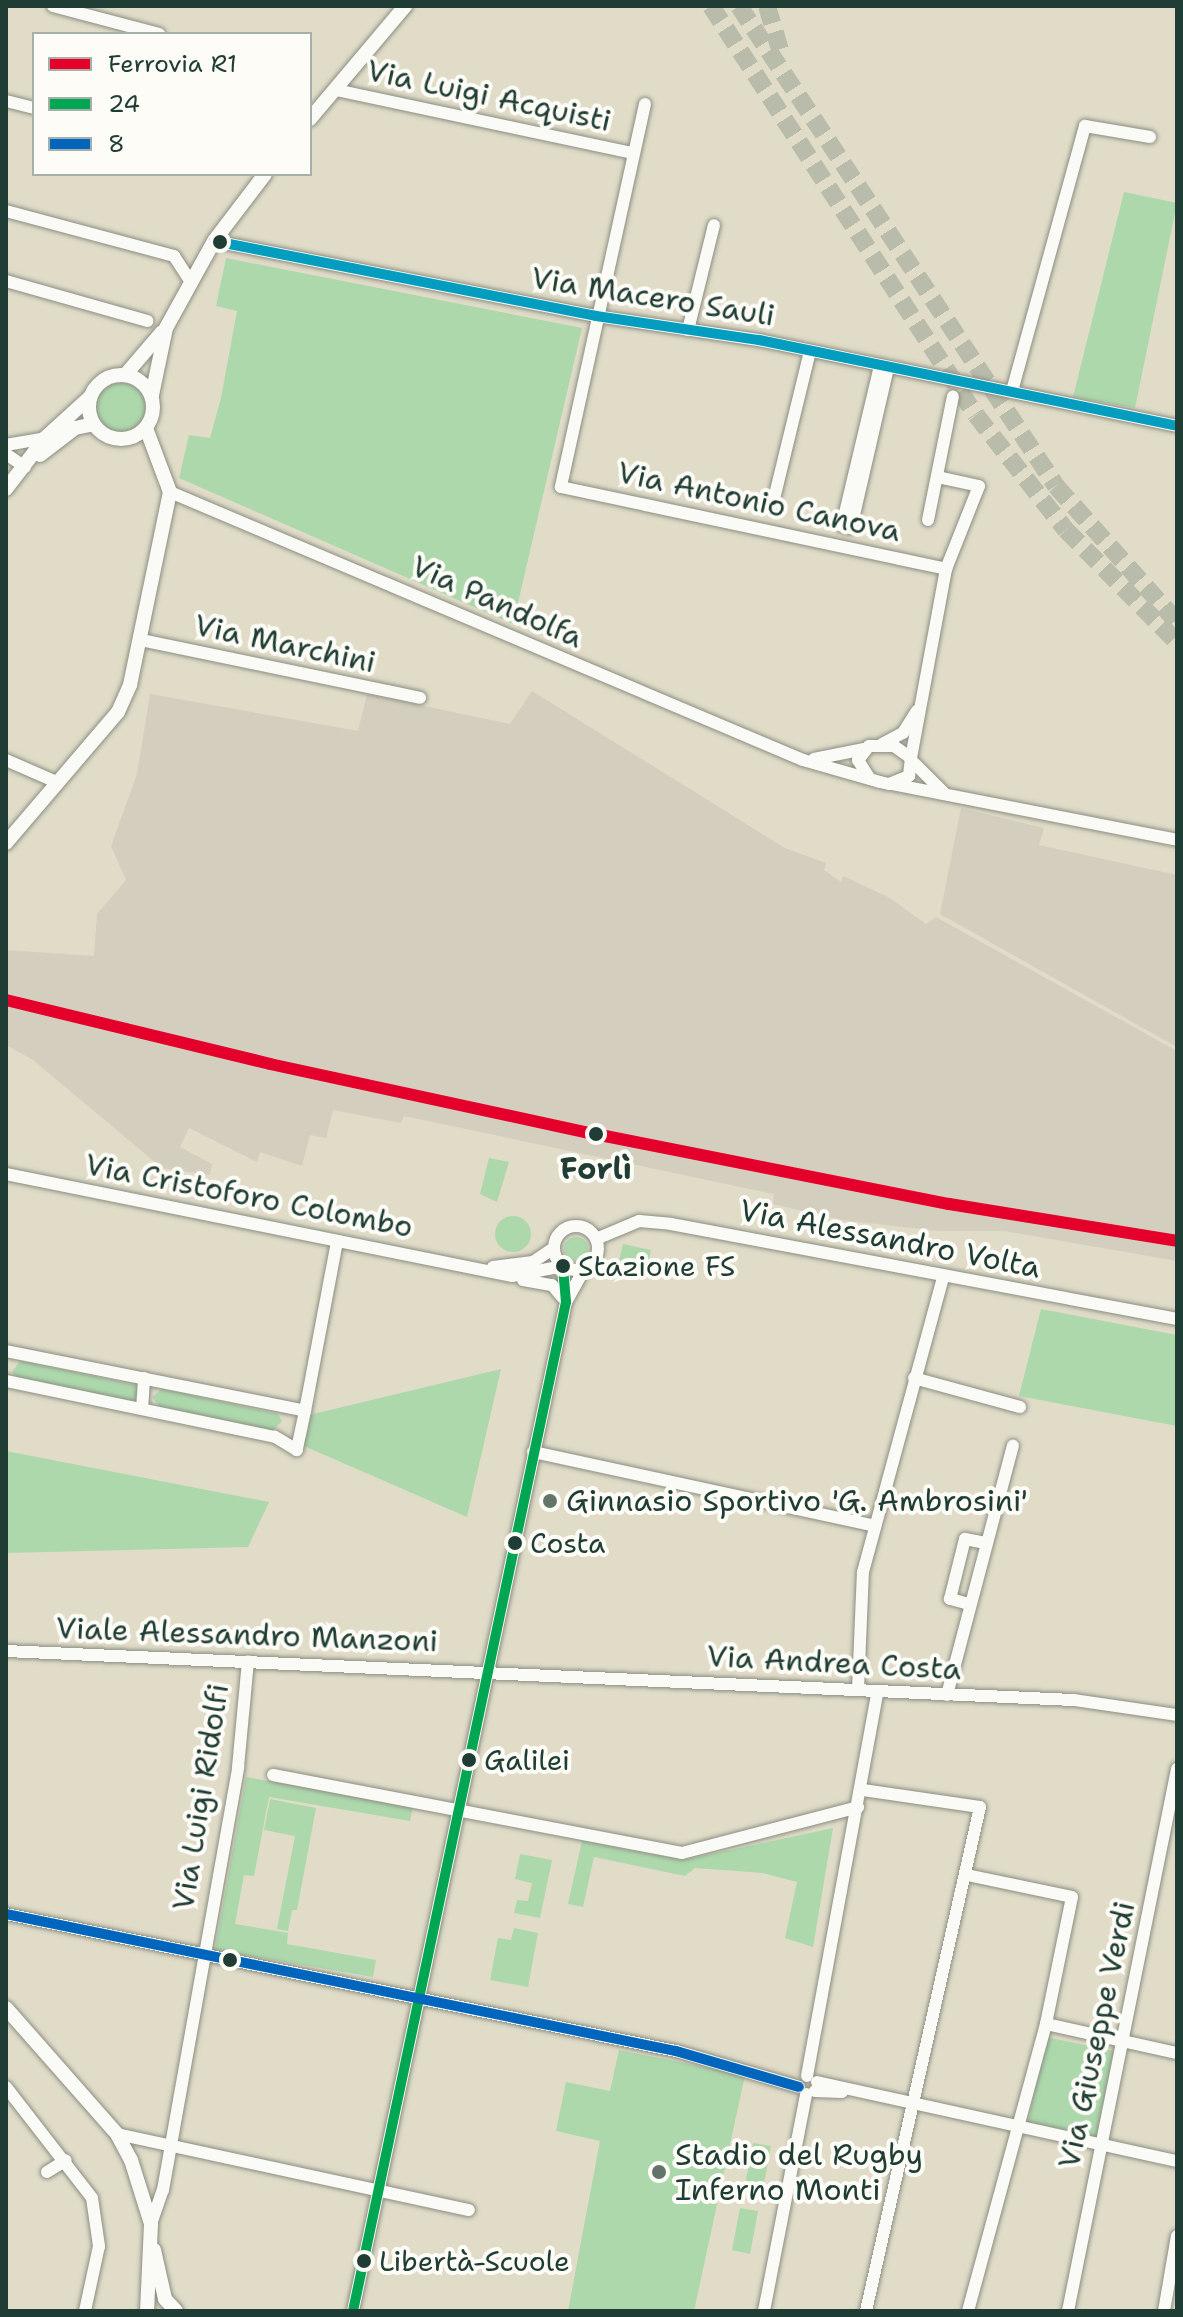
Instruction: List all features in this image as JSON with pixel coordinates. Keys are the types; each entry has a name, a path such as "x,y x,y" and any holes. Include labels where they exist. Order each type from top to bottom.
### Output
{"main road":[{"path":"312,113 336,90 405,6"},
{"path":"6,489 45,438 90,397 104,379 126,374 166,328 214,241 263,176"},
{"path":"25,467 75,428 94,424 121,439 146,428 154,411 152,395 166,328"},
{"path":"126,374 142,381 152,395"},
{"path":"90,397 94,424"},
{"path":"6,843 118,712 141,640 170,492 146,428"},
{"path":"6,2008 117,2134 138,2174 151,2224 147,2311"},
{"path":"151,2244 165,2299 176,2311"}],"street":[{"path":"53,6 151,32"},
{"name":"Via Luigi Acquisti","path":"336,90 632,153"},
{"path":"6,101 32,108"},
{"path":"596,316 645,104"},
{"path":"1012,391 1085,126 1150,137"},
{"path":"6,211 174,256 191,282"},
{"path":"688,330 714,225"},
{"name":"Via Macero Sauli","path":"214,241 596,316 810,351 1177,426"},
{"path":"6,281 147,321"},
{"name":"Via Antonio Canova","path":"596,316 561,487 946,569"},
{"path":"773,503 810,351"},
{"path":"884,367 851,528 842,526 884,367"},
{"path":"928,520 953,396"},
{"path":"6,445 45,438"},
{"path":"6,454 25,467"},
{"path":"889,784 909,776 946,569 979,486 937,477"},
{"name":"Via Pandolfa","path":"170,492 803,760 889,784 1177,840"},
{"name":"Via Marchini","path":"141,640 420,698"},
{"path":"803,760 881,744 903,733 920,704"},
{"path":"881,744 912,760 931,785 950,797"},
{"path":"864,749 859,767 870,779"},
{"path":"6,760 56,782"},
{"name":"Via Cristoforo Colombo","path":"6,1174 482,1267"},
{"name":"Via Alessandro Volta","path":"596,1239 628,1223 653,1221 1177,1319"},
{"path":"353,2310 566,1302 584,1269 595,1259 596,1239 586,1228 570,1226 558,1235 554,1248 533,1262 482,1267"},
{"path":"6,1381 275,1437 297,1450 337,1241"},
{"path":"554,1248 563,1266 566,1302"},
{"path":"512,1276 563,1266 584,1269"},
{"path":"482,1267 552,1285 566,1302"},
{"path":"858,1690 863,1572 943,1277"},
{"path":"6,1351 305,1411"},
{"path":"142,1409 144,1378"},
{"path":"914,1378 1020,1407"},
{"path":"947,1695 1013,1446"},
{"path":"533,1452 875,1526"},
{"path":"969,1604 950,1599 965,1539 986,1543"},
{"name":"Viale Alessandro Manzoni","path":"6,1651 487,1672"},
{"name":"Via Luigi Ridolfi","path":"151,2224 170,2145 238,1767 248,1661"},
{"name":"Via Andrea Costa","path":"487,1672 1074,1700 1177,1715"},
{"path":"764,2311 863,1790 878,1691"},
{"name":"Via Giuseppe Verdi","path":"1068,2311 1177,1769"},
{"path":"273,1775 682,1853 858,1807"},
{"path":"863,1790 980,1807 866,2311"},
{"path":"967,1875 1072,1897 1046,2024 968,2311"},
{"path":"6,1914 1177,2161"},
{"path":"1046,2024 1177,2053"},
{"path":"6,2087 87,2186 100,2230 85,2311"},
{"path":"117,2134 349,2181 469,2210"},
{"path":"47,2172 66,2160"},
{"path":"1164,2311 1177,2236"}],"shaded area":[{"path":"532,691 785,848 826,863 824,870 841,882 843,876 890,898 926,924 936,917 1177,1051 1177,1261 1004,1231 939,1231 841,1220 773,1204 774,1194 404,1116 401,1123 333,1110 326,1138 310,1135 302,1166 260,1152 257,1162 189,1128 180,1147 212,1164 210,1175 162,1168 33,1060 6,1045 6,950 94,956 97,914 126,880 111,846 137,774 150,694 358,731 367,694 510,724"},
{"path":"961,808 1044,828 1039,845 1177,875 1177,1047 940,914"}],"green space":[{"path":"1124,192 1177,203 1135,408 1073,397"},
{"path":"226,258 582,328 513,624 179,478 189,435 210,438 221,398 237,311 216,306"},
{"path":"121,383 138,391 146,408 138,425 121,433 104,425 96,408 104,391"},
{"path":"489,1158 509,1162 497,1202 480,1194"},
{"path":"513,1216 526,1221 531,1234 526,1247 513,1252 500,1247 495,1234 500,1221"},
{"path":"576,1237 585,1240 588,1249 585,1258 576,1261 567,1258 564,1249 567,1240"},
{"path":"623,1244 651,1250 645,1280 616,1274"},
{"path":"1041,1309 1177,1335 1177,1426 1019,1396"},
{"path":"20,1361 136,1385 139,1398 132,1401 19,1380 12,1372"},
{"path":"501,1369 467,1517 304,1446 309,1415"},
{"path":"162,1389 278,1414 282,1421 273,1431 160,1407 152,1397"},
{"path":"6,1451 269,1502 248,1547 6,1553"},
{"path":"246,1777 413,1807 410,1821 269,1797 254,1876 244,1875 235,1924 288,1933 287,1944 376,1960 373,1977 215,1950"},
{"path":"270,1799 316,1808 297,1910 292,1910 288,1931 277,1929 295,1836 264,1830"},
{"path":"833,1828 813,1947 785,1938 797,1882 763,1873 695,1868 685,1876 594,1857 583,1907 568,1904 582,1841 683,1860"},
{"path":"520,1854 552,1860 540,1918 514,1913 517,1900 528,1901 532,1883 515,1879"},
{"path":"514,1928 538,1933 528,1987 490,1980 498,1938 511,1940"},
{"path":"1046,2037 1114,2051 1096,2137 1028,2123"},
{"name":"Stadio del Rugby Inferno Monti","path":"619,2050 745,2075 694,2311 568,2311 600,2141 556,2131 566,2082 610,2091"},
{"path":"753,2143 771,2146 763,2189 745,2185"},
{"path":"740,2208 758,2211 750,2254 732,2250"}],"tunnel":[{"path":"711,6 976,415 1066,530 1177,642"},
{"path":"739,6 1056,486 1177,622"},
{"path":"767,6 781,53"}],"rail line":[{"name":"R1","path":"6,1000 270,1064 590,1133 949,1204 1177,1241"}],"transit line":[{"path":"214,241 596,316 759,340 1177,426"},
{"name":"24","path":"353,2311 566,1302 563,1266"},
{"name":"8","path":"6,1914 676,2051 799,2087"}],"place":[{"name":"Forlì","path":"596,1134"},
{"name":"Stazione FS","path":"563,1266"},
{"name":"Ginnasio Sportivo 'G. Ambrosini'","path":"550,1501"},
{"name":"Costa","path":"515,1543"},
{"name":"Galilei","path":"469,1760"},
{"name":"Stadio del Rugby Inferno Monti","path":"659,2172"},
{"name":"Libertà-Scuole","path":"364,2261"}]}
